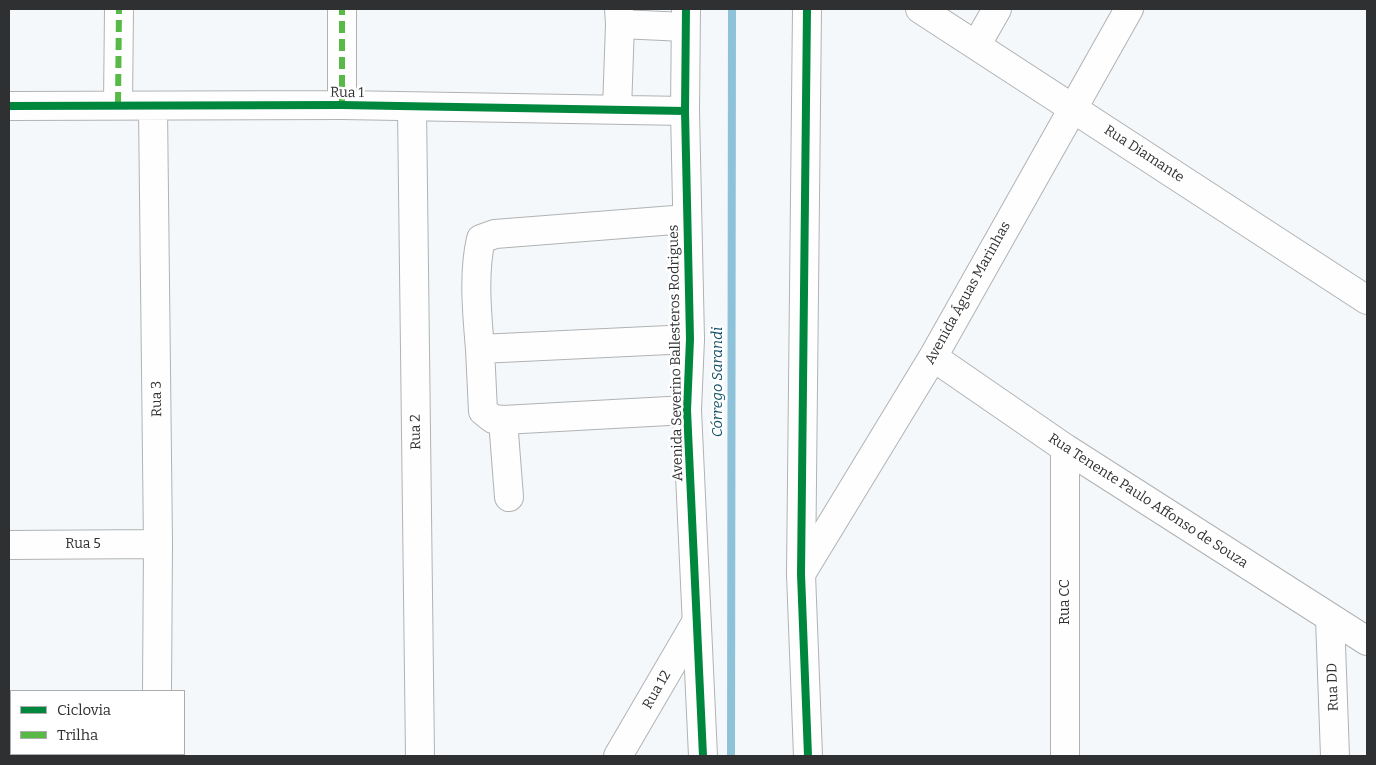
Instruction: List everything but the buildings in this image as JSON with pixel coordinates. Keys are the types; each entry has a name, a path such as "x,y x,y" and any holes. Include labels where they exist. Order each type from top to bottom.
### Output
{"street":[{"path":"118,104 119,9"},
{"path":"342,9 342,105"},
{"path":"807,9 801,574 808,756"},
{"name":"Rua Diamante","path":"920,9 977,44 1071,108 1367,300"},
{"path":"977,44 997,9"},
{"name":"Avenida Águas Marinhas","path":"801,574 933,357 1071,108 1129,9"},
{"path":"616,110 620,16 686,18"},
{"name":"Avenida Severino Ballesteros Rodrigues","path":"686,18 685,111 690,340 687,410 695,624 703,756"},
{"name":"Rua 1","path":"9,106 118,104 153,108 342,105 685,111"},
{"name":"Rua 2","path":"412,107 420,756"},
{"name":"Rua 3","path":"153,108 158,544 157,690"},
{"path":"687,219 495,234 481,239 477,255 483,411 493,419 687,410"},
{"path":"480,349 690,340"},
{"name":"Rua Tenente Paulo Affonso de Souza","path":"933,357 1065,448 1367,641"},
{"path":"502,420 509,497"},
{"name":"Rua CC","path":"1065,448 1065,756"},
{"name":"Rua 5","path":"9,544 158,544"},
{"name":"Rua DD","path":"1330,618 1335,756"},
{"name":"Rua 12","path":"618,756 695,624"}],"waterway":[{"name":"Córrego Sarandi","path":"731,756 732,9"}],"marked path":[{"path":"118,104 119,9"},
{"path":"342,9 342,105"}],"cycle path":[{"path":"686,9 685,111 690,339 687,410 703,756"},
{"path":"807,9 801,574 808,756"},
{"path":"9,106 342,105 685,111"}]}
